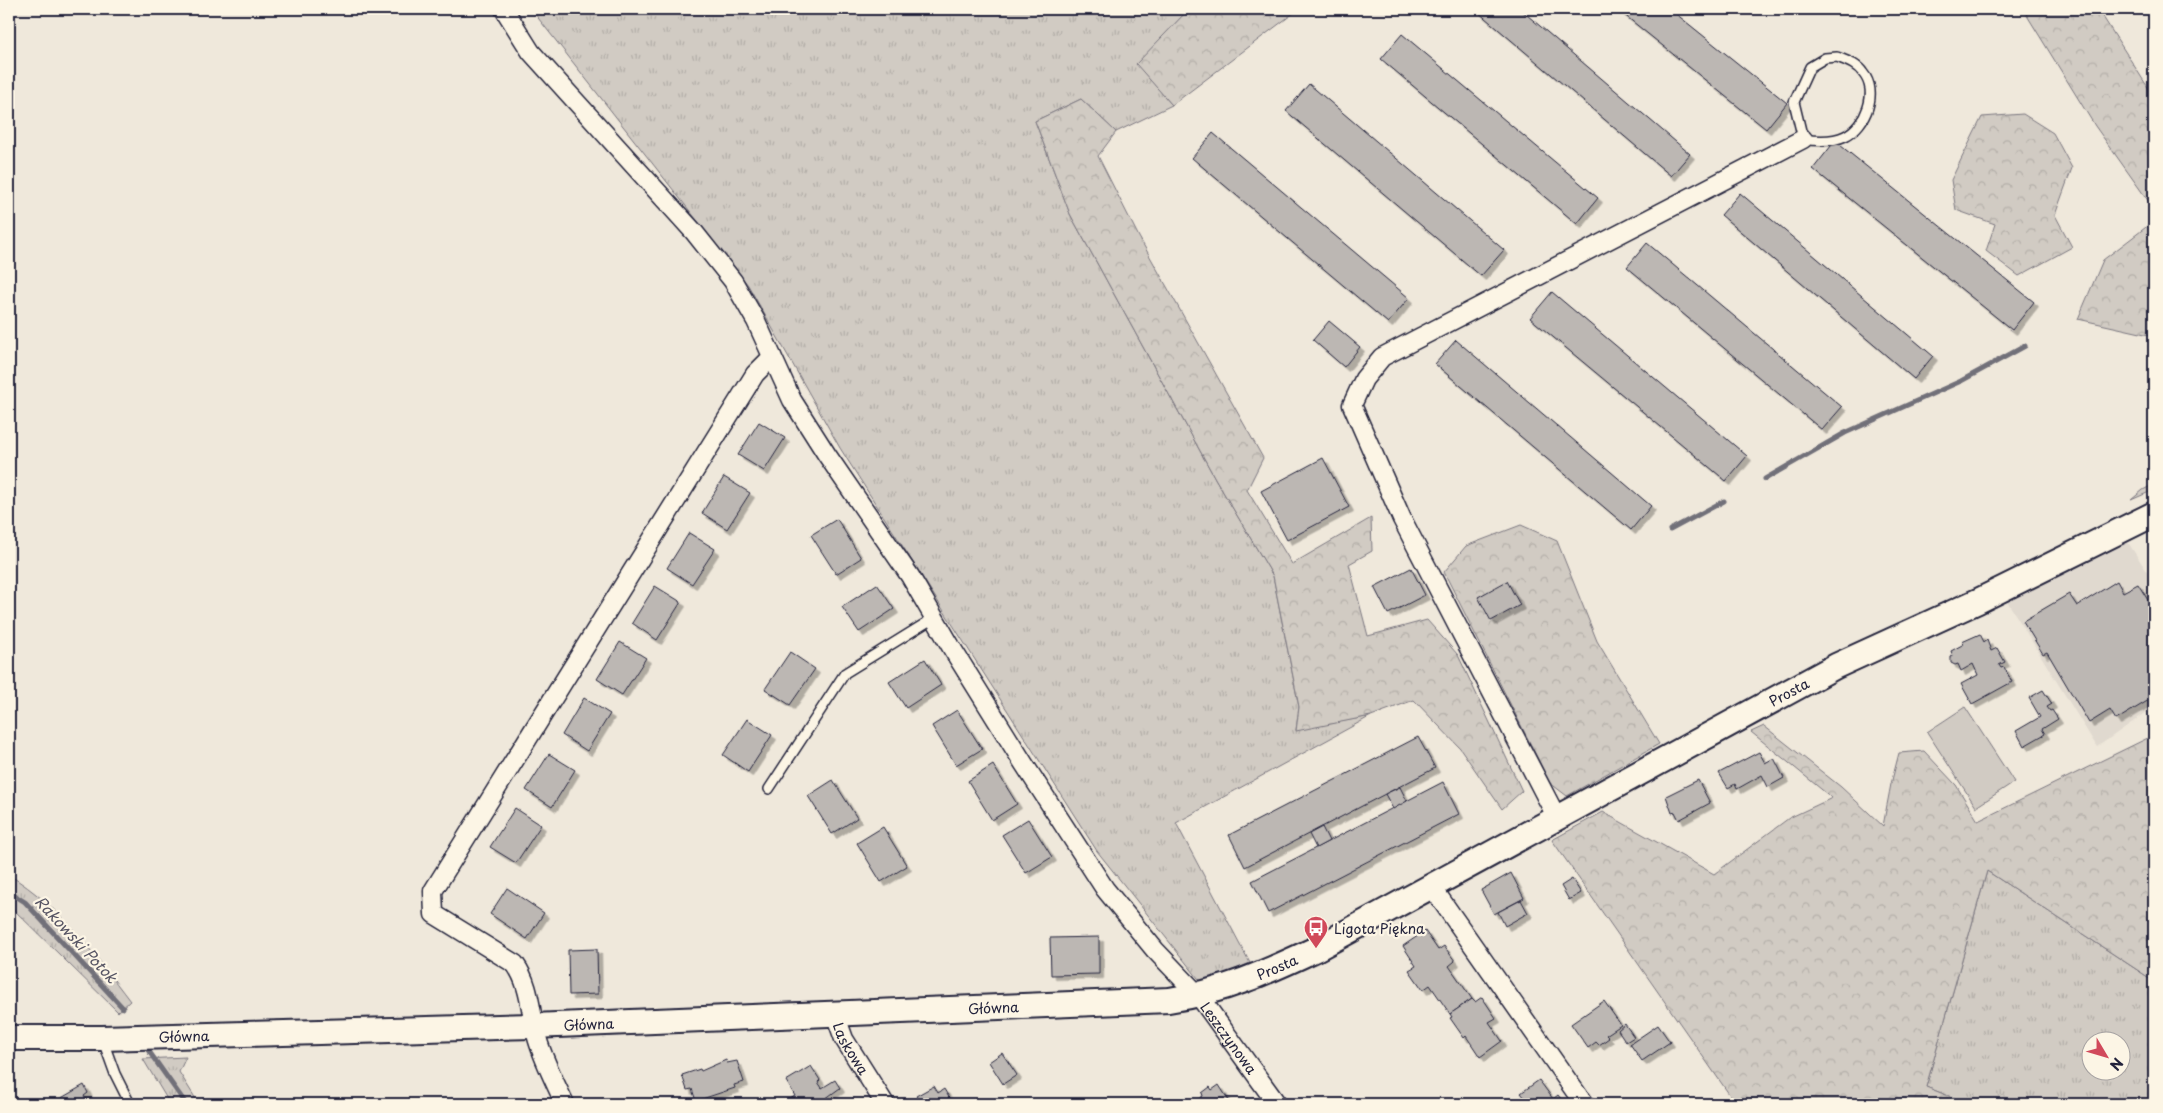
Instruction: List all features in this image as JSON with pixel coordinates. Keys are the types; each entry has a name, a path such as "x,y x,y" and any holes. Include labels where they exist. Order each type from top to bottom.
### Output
{"street":[{"name":"Leszczynowa","path":"504,9 531,52 715,257 744,301 792,400 827,455 905,568 1024,764 1118,908 1199,996 1277,1104"},
{"path":"1557,818 1402,519 1352,405 1364,378 1382,357 1803,139"},
{"path":"565,1104 539,1046 523,976 515,964 434,914 433,891 755,374 772,357"},
{"name":"Prosta","path":"1168,1000 1199,996 1261,975 1316,948 1432,887 1836,666 1978,601 2154,514"},
{"path":"1432,887 1584,1104"},
{"name":"Główna","path":"9,1038 102,1038 533,1026 1168,1000"},
{"name":"Laskowa","path":"835,1014 844,1039 886,1104"}],"lane":[{"path":"1837,57 1854,63 1865,74 1870,90 1869,107 1860,123 1846,136 1821,141 1803,139 1794,102 1810,67 1825,58 1837,57"},
{"path":"769,789 845,673 934,618"},
{"path":"102,1038 115,1074 130,1104"}],"shaded area":[{"path":"2127,541 2154,582 2154,707 2097,747 2007,601"}],"green space":[{"path":"531,9 1189,9 1137,64 1172,105 1116,132 1081,99 1035,121 1070,214 1216,480 1273,576 1299,707 1296,730 1371,716 1176,823 1250,963 1202,983 1097,851 840,448 748,285"},
{"path":"1189,9 1299,9 1172,105 1136,64"},
{"path":"2023,9 2098,9 2154,97 2154,209 2095,126"},
{"path":"1081,99 1116,132 1098,156 1139,237 1263,458 1247,490 1292,564 1371,518 1372,551 1349,564 1368,636 1427,620 1458,655 1522,791 1502,809 1460,748 1414,700 1371,716 1296,731 1299,707 1273,576 1216,480 1070,214 1035,121"},
{"path":"2023,114 2053,133 2072,168 2055,215 2072,247 2019,276 1986,251 1995,224 1956,210 1951,180 1982,117"},
{"path":"2154,221 2154,336 2078,319 2103,260"},
{"path":"2154,484 2154,490 2131,500 2143,490"},
{"path":"1521,525 1557,541 1597,641 1659,744 1567,796 1550,783 1444,572 1466,546"},
{"path":"1965,707 2014,782 1976,807 1927,732"},
{"path":"1764,726 1841,787 1883,826 1899,753 1924,751 1956,785 1978,821 2154,735 2154,981 1987,871 1926,1087 1969,1104 1736,1104 1552,840 1603,812 1714,874 1789,818 1832,798 1751,732"},
{"path":"1987,871 2154,981 2154,1104 1969,1104 1926,1087"},
{"path":"9,875 27,887 60,916 103,966 130,1001 118,1012 9,905"},
{"path":"186,1057 179,1072 199,1104 170,1104 143,1059"}],"building":[{"path":"1480,9 1520,9 1690,154 1671,176 1478,12"},
{"path":"1617,9 1670,9 1787,103 1766,129"},
{"path":"1402,34 1598,198 1577,224 1381,59"},
{"path":"1309,84 1504,250 1481,276 1286,111"},
{"path":"1213,133 1409,298 1388,323 1192,158"},
{"path":"1835,141 2034,302 2012,330 1813,169"},
{"path":"1740,193 1933,356 1914,379 1721,215"},
{"path":"1647,243 1842,407 1822,430 1627,267"},
{"path":"1552,292 1747,456 1726,481 1530,318"},
{"path":"1329,321 1360,347 1344,367 1313,340"},
{"path":"1456,340 1651,506 1631,530 1435,364"},
{"path":"759,422 785,438 764,471 738,455"},
{"path":"1323,458 1349,507 1287,540 1261,491"},
{"path":"724,477 750,493 727,529 702,513"},
{"path":"837,519 861,558 836,574 811,535"},
{"path":"689,533 715,549 692,584 667,568"},
{"path":"2154,554 2154,568 2149,557"},
{"path":"1411,568 1425,595 1388,614 1374,587"},
{"path":"1507,581 1520,605 1491,621 1478,597"},
{"path":"2117,581 2123,592 2138,584 2154,610 2154,697 2116,720 2110,710 2089,723 2047,652 2043,654 2023,621 2069,594 2077,606"},
{"path":"877,584 894,609 859,632 842,607"},
{"path":"655,586 681,602 657,640 632,623"},
{"path":"1980,634 1984,642 1987,640 1991,651 1997,648 2005,662 1999,665 2001,668 2004,667 2012,682 1972,704 1961,684 1978,675 1973,664 1961,671 1958,664 1951,663 1951,657 1953,656 1951,651 1964,644 1962,642"},
{"path":"620,642 646,658 622,695 597,679"},
{"path":"790,652 815,669 790,705 765,689"},
{"path":"925,659 941,685 906,708 889,682"},
{"path":"2043,690 2052,704 2047,707 2050,711 2052,710 2058,719 2042,729 2045,734 2024,746 2016,731 2040,717 2029,698"},
{"path":"584,698 610,714 587,751 562,735"},
{"path":"957,710 982,749 956,765 932,726"},
{"path":"747,719 772,735 748,772 723,755"},
{"path":"1418,737 1435,768 1245,867 1229,835"},
{"path":"1759,752 1765,763 1774,758 1784,778 1768,787 1762,775 1737,789 1735,784 1728,788 1719,773"},
{"path":"549,754 575,770 552,807 526,790"},
{"path":"993,765 1017,804 992,820 968,781"},
{"path":"833,780 857,818 832,834 808,796"},
{"path":"1698,780 1710,803 1679,820 1675,812 1672,813 1666,796"},
{"path":"1443,782 1459,814 1268,913 1252,881"},
{"path":"1400,787 1407,801 1393,809 1385,794"},
{"path":"515,808 541,825 516,863 490,847"},
{"path":"1028,819 1052,857 1026,873 1002,835"},
{"path":"883,827 907,866 881,882 857,843"},
{"path":"1322,827 1329,841 1316,848 1309,834"},
{"path":"1511,873 1524,898 1494,914 1481,890"},
{"path":"1572,879 1581,893 1569,900 1561,886"},
{"path":"507,888 544,913 527,939 490,914"},
{"path":"1521,900 1528,913 1505,926 1498,912"},
{"path":"1425,931 1438,950 1444,946 1455,961 1449,966 1472,999 1450,1014 1430,985 1423,990 1409,970 1416,966 1403,946"},
{"path":"1099,937 1099,974 1051,975 1050,938"},
{"path":"597,949 598,994 569,995 568,950"},
{"path":"1482,997 1496,1018 1489,1022 1502,1041 1480,1057 1466,1036 1464,1038 1450,1018 1452,1017 1450,1014 1472,999 1475,1002"},
{"path":"1604,1001 1621,1025 1606,1035 1609,1038 1599,1045 1596,1042 1588,1048 1571,1024"},
{"path":"1625,1024 1634,1037 1626,1042 1618,1030"},
{"path":"1658,1025 1670,1042 1642,1061 1630,1044"},
{"path":"1002,1053 1017,1075 1003,1084 989,1062"},
{"path":"726,1060 727,1063 737,1061 744,1082 734,1085 735,1088 696,1101 692,1089 687,1090 682,1075 700,1069 701,1071"},
{"path":"811,1066 820,1080 818,1082 822,1088 835,1080 840,1088 818,1104 794,1104 790,1099 795,1096 786,1081"},
{"path":"1539,1080 1553,1099 1558,1095 1565,1104 1530,1104 1521,1093"},
{"path":"84,1085 88,1093 84,1096 89,1104 51,1104"},
{"path":"1219,1085 1231,1104 1196,1104 1194,1102 1203,1096 1202,1093 1210,1087 1212,1090"},
{"path":"934,1086 938,1093 944,1089 953,1104 922,1104 916,1096"}],"waterway":[{"path":"1765,479 1845,433 1961,381 2025,346"},
{"path":"1670,530 1724,501"},
{"name":"Rakowski Potok","path":"9,892 25,902 123,1008"},
{"name":"Rakowski Potok","path":"148,1050 186,1104"}],"place":[{"name":"Ligota Piękna","path":"1316,949"}]}
